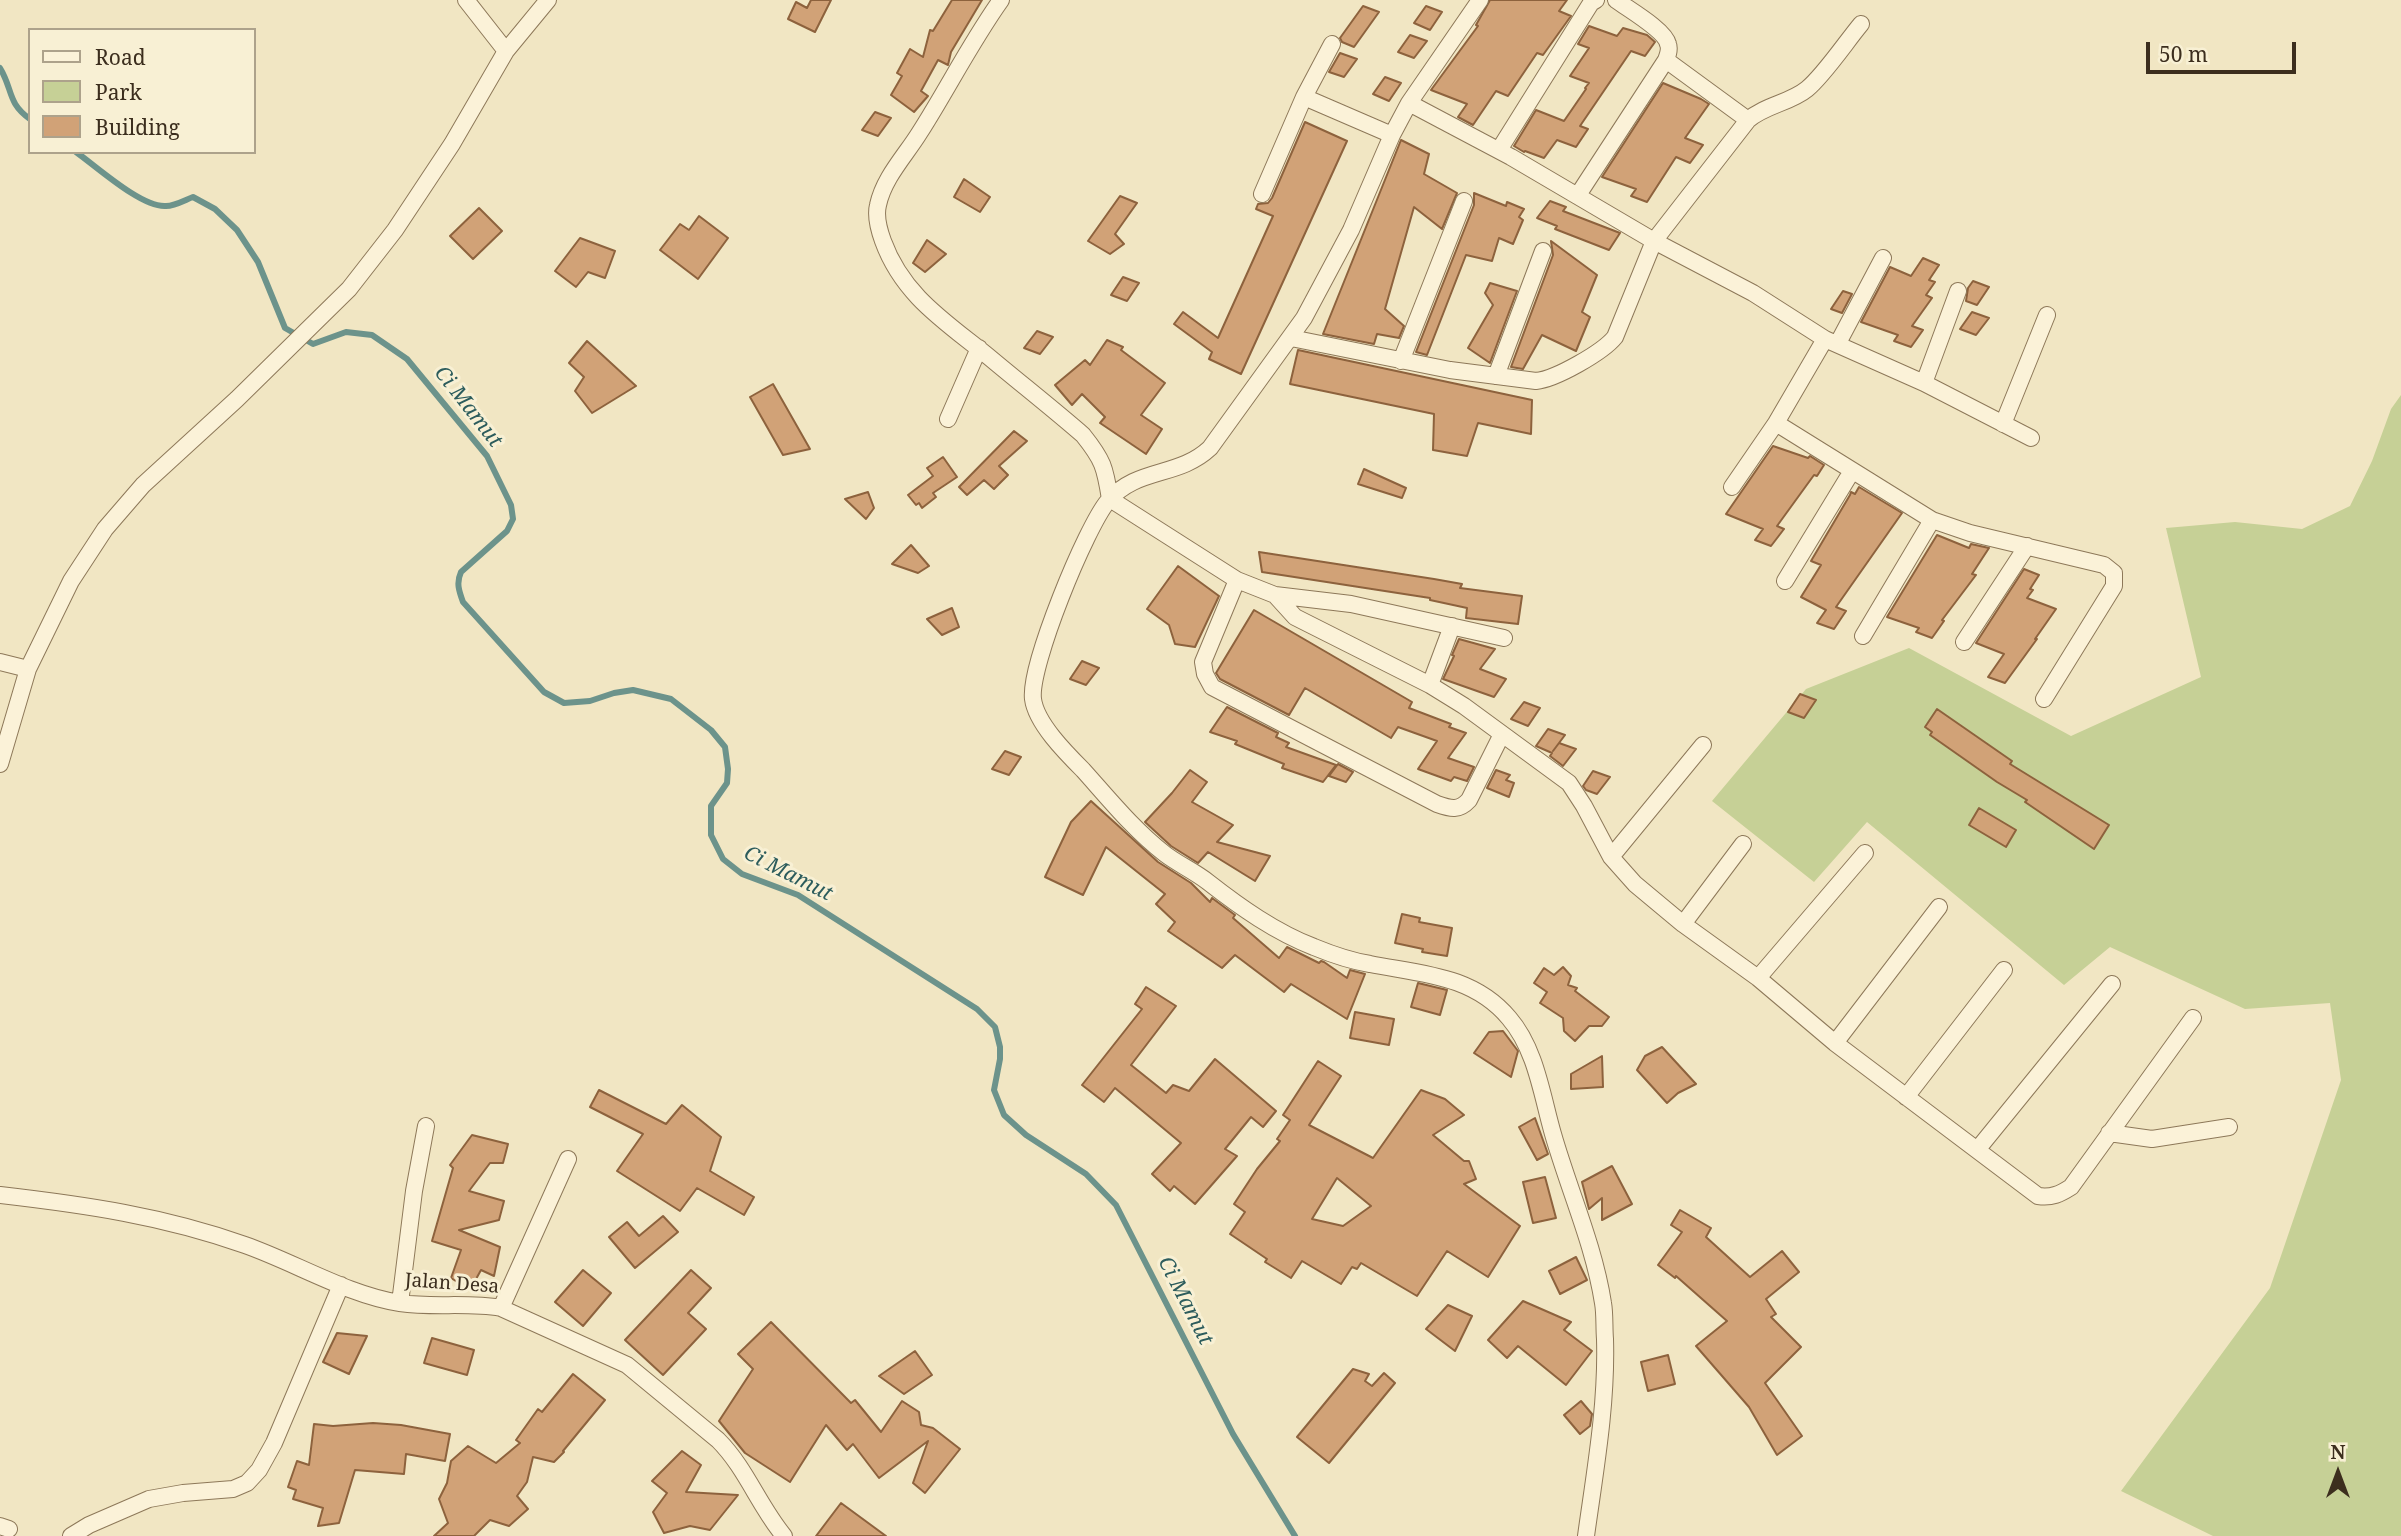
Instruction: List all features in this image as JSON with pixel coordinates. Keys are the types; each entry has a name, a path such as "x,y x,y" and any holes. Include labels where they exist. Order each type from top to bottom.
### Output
{"street":[{"path":"466,0 506,51"},
{"path":"0,764 28,669 71,581 104,529 143,485 237,399 349,289 395,230 452,144 506,51 548,0"},
{"path":"1000,0 890,176 878,205 878,224 892,263 910,288 945,324 979,348 1083,435 1106,469 1110,499 1237,580 1275,595 1351,604 1504,638"},
{"path":"1480,0 1409,103 1392,135 1351,230 1291,338 1207,451 1185,465 1141,477 1119,490 1102,509 1075,565 1043,646 1033,699 1039,715 1059,745 1128,819 1166,854 1204,878 1243,909 1311,946 1364,963 1452,979 1475,989 1495,1003 1512,1021 1529,1051 1564,1173 1582,1220 1603,1304 1603,1412 1586,1536"},
{"path":"1499,150 1591,3 1596,0"},
{"path":"1577,195 1666,61 1668,52 1667,40 1660,32 1616,0"},
{"path":"1291,338 1401,361 1536,381 1550,379 1610,343 1615,337 1654,241 1748,120 1808,88 1861,24"},
{"path":"1262,194 1304,97 1332,44"},
{"path":"1666,61 1748,120"},
{"path":"1304,97 1392,135"},
{"path":"1409,103 1499,150 1654,241 1753,293 1831,341 1924,383 2031,438"},
{"path":"1401,361 1464,201"},
{"path":"1496,376 1543,251"},
{"path":"1732,487 1831,341 1883,258"},
{"path":"1924,383 1958,291"},
{"path":"2003,424 2047,314"},
{"path":"948,419 979,348"},
{"path":"1776,423 1933,520 1963,531 2112,569 2115,581 2044,699"},
{"path":"1785,581 1853,471"},
{"path":"1863,636 1933,520"},
{"path":"1964,642 2027,546"},
{"path":"1237,580 1203,662 1205,674 1212,687 1437,804 1450,808 1463,806 1469,800 1502,734"},
{"path":"1275,595 1295,617 1430,685 1569,783 1611,857 1635,884 1684,924 1759,978 1835,1043 2038,1196 2047,1198 2059,1195 2071,1186 2193,1018"},
{"path":"1430,685 1452,626"},
{"path":"0,662 28,669"},
{"path":"1611,857 1703,745"},
{"path":"1684,924 1743,844"},
{"path":"1759,978 1865,853"},
{"path":"1835,1043 1939,907"},
{"path":"1906,1097 2004,970"},
{"path":"1977,1150 2112,984"},
{"path":"400,1303 410,1217 426,1126"},
{"path":"2109,1133 2152,1139 2229,1127"},
{"path":"501,1308 568,1159"},
{"name":"Jalan Desa","path":"0,1195 126,1212 162,1220 245,1245 289,1261 341,1285 400,1303 483,1305 501,1308 627,1365 719,1440 731,1453 768,1516 784,1536"},
{"path":"71,1536 89,1525 149,1499 233,1489 247,1483 259,1470 274,1443 341,1285"}],"green space":[{"path":"2401,395 2401,1536 2213,1536 2121,1491 2270,1288 2341,1080 2330,1003 2245,1009 2110,947 2064,985 1867,822 1814,882 1712,801 1806,689 1909,648 2071,736 2201,677 2166,528 2235,522 2302,529 2350,506 2372,461 2391,409"}],"building":[{"path":"811,0 831,0 815,32 788,19 796,2 807,8"},
{"path":"952,0 982,0 951,52 948,65 938,60 921,91 928,96 914,112 891,95 902,76 897,73 910,49 923,57 930,30 933,31"},
{"path":"1490,0 1567,0 1559,11 1571,16 1543,55 1537,53 1508,96 1496,91 1473,125 1458,117 1467,104 1431,90 1478,26 1476,25"},
{"path":"1363,6 1379,12 1354,47 1342,42 1340,38"},
{"path":"1426,6 1442,12 1430,30 1414,23"},
{"path":"1589,26 1617,36 1623,28 1647,35 1655,42 1645,56 1631,51 1580,126 1588,129 1576,147 1557,140 1544,158 1524,152 1514,146 1536,110 1564,121 1586,89 1589,83 1570,76 1589,48 1578,44"},
{"path":"1410,35 1427,41 1414,58 1398,52"},
{"path":"1340,53 1357,59 1344,77 1329,72"},
{"path":"1385,77 1401,83 1389,101 1373,94"},
{"path":"1663,83 1709,104 1685,138 1703,145 1690,163 1676,157 1647,202 1631,196 1636,189 1602,177"},
{"path":"875,112 891,118 878,136 862,130"},
{"path":"1305,122 1347,141 1241,374 1209,359 1212,352 1174,324 1183,312 1218,338 1273,216 1256,209 1258,204 1268,203 1272,198"},
{"path":"1401,140 1429,154 1424,174 1457,193 1442,229 1414,207 1385,309 1404,326 1399,338 1377,334 1374,344 1323,334"},
{"path":"964,179 990,197 980,212 954,197"},
{"path":"1474,193 1506,206 1507,202 1524,209 1519,217 1523,220 1513,244 1499,238 1492,261 1466,255 1427,355 1416,352 1474,205"},
{"path":"1120,196 1137,203 1115,234 1124,244 1110,254 1088,241"},
{"path":"1550,201 1566,207 1563,211 1620,233 1609,250 1555,229 1557,226 1537,218"},
{"path":"479,208 502,231 473,259 450,236"},
{"path":"699,216 728,238 698,279 660,250 680,224 689,230"},
{"path":"580,238 615,251 605,278 588,272 576,287 555,271"},
{"path":"927,240 946,254 925,272 913,263"},
{"path":"1551,241 1597,275 1582,312 1590,317 1576,351 1542,335 1523,369 1511,367 1553,255"},
{"path":"1923,258 1939,265 1929,280 1935,282 1926,295 1932,298 1912,326 1923,330 1911,347 1894,341 1898,335 1861,322 1890,267 1911,276"},
{"path":"1123,277 1139,283 1127,301 1111,295"},
{"path":"1973,281 1989,287 1977,305 1966,301 1968,288"},
{"path":"1490,283 1517,291 1490,363 1468,348 1493,305 1485,293"},
{"path":"1843,291 1852,294 1842,313 1831,309"},
{"path":"1972,312 1989,318 1976,335 1960,329"},
{"path":"1037,331 1053,337 1040,354 1024,348"},
{"path":"1107,340 1123,347 1121,350 1165,383 1141,415 1162,429 1146,454 1100,423 1105,417 1082,394 1072,405 1055,385 1085,360 1090,365"},
{"path":"587,341 636,386 592,413 575,391 584,377 569,363"},
{"path":"1298,350 1532,400 1531,434 1478,423 1467,456 1433,450 1434,414 1290,384"},
{"path":"773,384 810,449 783,455 750,397"},
{"path":"1014,431 1027,441 999,466 1008,475 994,489 984,480 967,495 959,487"},
{"path":"1773,446 1808,458 1810,456 1824,465 1777,526 1784,529 1771,546 1755,540 1763,529 1726,514"},
{"path":"943,457 957,477 933,493 936,497 922,508 908,495 933,476 927,468"},
{"path":"1364,469 1406,488 1402,498 1358,484"},
{"path":"1859,487 1902,513 1836,607 1846,611 1834,629 1817,623 1826,610 1801,597 1821,565 1811,561 1851,492 1855,494"},
{"path":"868,492 874,508 866,519 845,499"},
{"path":"1937,535 1969,548 1971,544 1989,548 1972,574 1976,575 1942,620 1944,621 1932,638 1916,632 1919,628 1887,617"},
{"path":"911,545 929,566 918,573 892,564"},
{"path":"1259,552 1462,584 1460,588 1522,596 1518,624 1466,618 1467,608 1430,598 1262,572"},
{"path":"1178,566 1219,596 1195,647 1175,644 1169,625 1147,609"},
{"path":"2024,569 2039,575 2027,598 2056,609 2005,683 1988,677 2004,654 1976,643"},
{"path":"952,608 959,627 942,635 927,619"},
{"path":"1254,610 1412,702 1409,708 1451,724 1449,727 1466,733 1448,758 1474,767 1467,781 1454,777 1451,781 1418,769 1437,741 1398,727 1391,738 1305,688 1289,715 1220,679 1216,673"},
{"path":"1459,639 1495,649 1480,669 1506,679 1494,697 1443,679"},
{"path":"1082,661 1099,668 1086,685 1070,679"},
{"path":"1800,694 1816,700 1804,718 1788,712"},
{"path":"1524,702 1540,708 1528,726 1511,719"},
{"path":"1227,707 1278,733 1276,737 1289,743 1286,747 1336,765 1323,782 1282,768 1284,764 1235,744 1237,741 1210,732"},
{"path":"1937,709 2012,761 2010,764 2109,825 2094,849 1930,735 1932,732 1925,727"},
{"path":"1548,729 1565,735 1559,743 1576,749 1563,766 1550,756 1552,753 1536,746"},
{"path":"1005,751 1021,757 1009,775 992,769"},
{"path":"1338,764 1353,772 1346,782 1329,776"},
{"path":"1190,770 1207,782 1192,802 1233,825 1217,842 1270,856 1255,881 1208,852 1198,863 1171,846 1145,822"},
{"path":"1496,770 1510,775 1506,780 1514,783 1509,797 1487,788"},
{"path":"1593,771 1610,777 1597,794 1583,786"},
{"path":"1091,801 1158,862 1191,883 1210,902 1212,898 1235,915 1233,918 1279,958 1287,947 1319,963 1324,962 1347,978 1350,970 1365,974 1347,1019 1291,984 1284,992 1235,955 1222,968 1168,931 1175,922 1156,904 1165,894 1106,847 1083,895 1045,877 1071,822"},
{"path":"1979,808 2016,830 2006,847 1969,825"},
{"path":"1402,914 1420,918 1419,922 1452,928 1447,956 1422,952 1423,949 1395,943"},
{"path":"1563,967 1571,976 1568,985 1577,988 1575,991 1609,1017 1602,1026 1589,1026 1575,1041 1564,1031 1563,1018 1540,1003 1547,992 1534,983 1544,968 1554,975"},
{"path":"1418,983 1447,990 1440,1015 1411,1007"},
{"path":"1146,987 1176,1006 1131,1065 1166,1093 1173,1085 1189,1091 1215,1059 1276,1111 1263,1127 1251,1117 1225,1149 1237,1156 1195,1204 1174,1186 1170,1191 1152,1174 1181,1143 1115,1088 1104,1102 1082,1085 1142,1009 1135,1004"},
{"path":"1355,1012 1394,1019 1389,1045 1350,1038"},
{"path":"1503,1031 1518,1051 1511,1077 1474,1053 1489,1032"},
{"path":"1662,1047 1696,1084 1678,1093 1667,1103 1637,1070 1645,1056"},
{"path":"1602,1056 1603,1087 1571,1089 1571,1074"},
{"path":"1318,1061 1341,1076 1309,1125 1373,1158 1421,1090 1445,1099 1464,1115 1433,1135 1464,1161 1469,1161 1476,1179 1464,1184 1520,1226 1488,1277 1447,1251 1417,1296 1361,1263 1357,1269 1352,1267 1341,1284 1302,1261 1291,1278 1265,1262 1267,1259 1230,1234 1245,1212 1234,1204 1280,1141 1277,1139 1290,1120 1283,1115","holes":["1337,1178 1371,1206 1343,1226 1312,1219"]},
{"path":"599,1090 666,1124 682,1105 721,1137 710,1171 754,1197 744,1215 697,1188 680,1211 617,1171 643,1134 590,1107"},
{"path":"1535,1118 1548,1154 1537,1160 1519,1127"},
{"path":"472,1135 508,1144 503,1163 490,1163 469,1191 504,1201 499,1220 459,1230 500,1247 494,1276 481,1270 470,1290 451,1278 461,1250 432,1241 453,1168 450,1165"},
{"path":"1612,1166 1632,1204 1602,1220 1602,1198 1589,1209 1582,1182"},
{"path":"1545,1177 1556,1218 1533,1223 1523,1182"},
{"path":"1680,1210 1711,1228 1706,1237 1750,1277 1782,1251 1799,1272 1766,1299 1776,1314 1771,1317 1801,1347 1765,1383 1802,1436 1777,1455 1749,1407 1696,1346 1727,1321 1676,1276 1675,1278 1658,1265 1682,1232 1671,1225"},
{"path":"663,1216 678,1232 635,1268 609,1237 627,1222 639,1236"},
{"path":"1576,1257 1587,1280 1560,1294 1549,1271"},
{"path":"583,1270 611,1293 583,1326 555,1302"},
{"path":"691,1270 711,1288 688,1313 706,1329 663,1375 625,1340"},
{"path":"1523,1301 1571,1322 1564,1330 1592,1351 1566,1385 1518,1346 1507,1358 1488,1340"},
{"path":"1448,1305 1472,1316 1455,1351 1426,1329"},
{"path":"771,1322 851,1403 855,1400 881,1432 902,1401 919,1412 921,1425 933,1428 960,1449 925,1493 913,1483 928,1441 879,1478 853,1444 847,1450 826,1425 790,1482 745,1453 719,1421 753,1369 738,1354"},
{"path":"337,1333 367,1336 349,1374 323,1362"},
{"path":"432,1338 474,1350 467,1375 424,1363"},
{"path":"915,1351 932,1375 904,1394 879,1376"},
{"path":"1668,1355 1675,1384 1648,1391 1641,1362"},
{"path":"1353,1369 1369,1374 1365,1381 1372,1386 1384,1373 1395,1383 1329,1463 1297,1437"},
{"path":"573,1374 605,1400 554,1462 533,1457 527,1482 517,1496 528,1509 509,1526 490,1520 474,1536 434,1536 448,1523 439,1499 447,1483 451,1461 468,1446 496,1463 520,1443 516,1440 538,1409 542,1412"},
{"path":"1581,1401 1592,1414 1590,1426 1580,1434 1564,1415"},
{"path":"373,1423 450,1434 445,1461 406,1454 404,1474 355,1470 339,1523 318,1526 323,1508 293,1499 296,1490 288,1487 297,1461 309,1465 314,1424 333,1426"},
{"path":"682,1451 701,1465 686,1492 738,1495 710,1530 690,1526 664,1533 653,1512 667,1493 652,1481"},
{"path":"841,1503 886,1536 816,1536"}],"waterway":[{"name":"Ci Mamut","path":"0,68 17,107 28,117"},
{"name":"Ci Mamut","path":"79,154 145,201 166,206 193,197 215,209 237,230 258,262 285,328 313,344 346,332 372,335 407,359 487,456 511,505 513,519 507,531 459,576 459,591 463,602 544,692 564,703 590,701 633,690 671,699 711,730 725,747 728,769 727,783 711,806 711,835 723,859 742,874 798,895 977,1009 995,1027 1000,1059 994,1090 1004,1115 1026,1135 1086,1174 1116,1205 1233,1434 1295,1536"}]}
